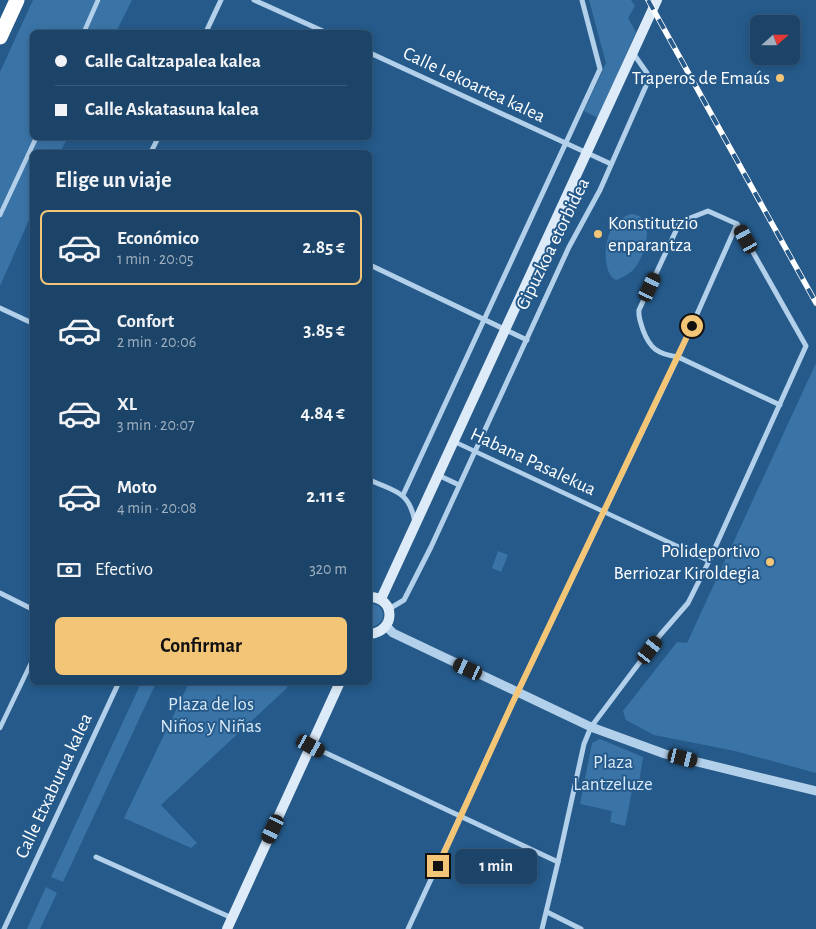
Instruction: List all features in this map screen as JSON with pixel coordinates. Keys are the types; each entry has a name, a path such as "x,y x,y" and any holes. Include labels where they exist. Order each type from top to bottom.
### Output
{"highway":[{"path":"0,37 18,0"}],"main road":[{"name":"Gipuzkoa etorbidea","path":"381,599 657,0"},
{"path":"372,597 381,599 389,609 390,615 382,631 372,634"},
{"path":"227,929 339,685"}],"street":[{"path":"85,30 98,0"},
{"path":"207,30 221,0"},
{"path":"254,0 320,30"},
{"name":"Gipuzkoa etorbidea","path":"404,495 600,69 582,0"},
{"name":"Gipuzkoa etorbidea","path":"389,609 404,600 431,547 568,247 600,190 648,79 647,73 633,53"},
{"name":"Calle Lekoartea kalea","path":"372,54 565,143"},
{"name":"Gipuzkoa etorbidea","path":"565,143 611,164"},
{"path":"0,214 30,151"},
{"path":"542,929 584,744 591,727 661,634 688,603 710,561 780,405 806,346 737,224 708,212 680,222 639,310 640,320 647,341 652,348 665,355 678,358 780,405"},
{"path":"408,929 518,692 678,358 737,224"},
{"path":"372,266 484,319"},
{"path":"0,308 30,322"},
{"name":"Gipuzkoa etorbidea","path":"484,319 527,340"},
{"name":"Habana Pasalekua","path":"454,441 710,561"},
{"path":"438,475 459,485"},
{"path":"372,481 404,495 413,509 416,522"},
{"path":"0,593 30,608"},
{"path":"386,626 393,633 591,727 665,754 816,791"},
{"path":"0,728 30,665"},
{"name":"Calle Etxaburua kalea","path":"4,929 118,685"},
{"path":"311,746 558,862"},
{"path":"96,857 232,918"},
{"path":"547,912 581,929"}],"green space":[{"path":"33,0 132,0 117,30 30,30 30,140 66,141 61,150 30,150 30,218 0,286 0,72"},
{"path":"589,0 631,0 635,6 628,18 636,32 598,118 584,111 606,63"},
{"path":"631,214 639,216 644,221 647,229 645,247 642,256 633,270 616,280 608,270 606,245 611,230 616,223"},
{"name":"Polideportivo Berriozar Kiroldegia","path":"816,363 816,773 735,751 654,735 626,720 623,711 677,642 687,643"},
{"path":"498,551 508,555 501,572 492,568"},
{"path":"372,604 379,606 383,613 382,620 378,625 372,626"},
{"path":"140,685 155,685 63,882 51,877"},
{"name":"Plaza de los Niños y Niñas","path":"188,685 289,685 161,805 197,843 191,848 124,818"},
{"name":"Plaza Lantzeluze","path":"600,739 643,757 638,789 632,791 625,826 610,822 612,811 580,804 592,743"},
{"path":"46,887 57,893 40,929 27,929"}],"railway":[{"path":"648,0 816,303"}],"place":[{"name":"Traperos de Emaús","path":"780,78"},
{"name":"Konstitutzio enparantza","path":"598,234"},
{"name":"Polideportivo Berriozar Kiroldegia","path":"770,562"}],"route":[{"path":"438,866 512,704 692,326"}]}
